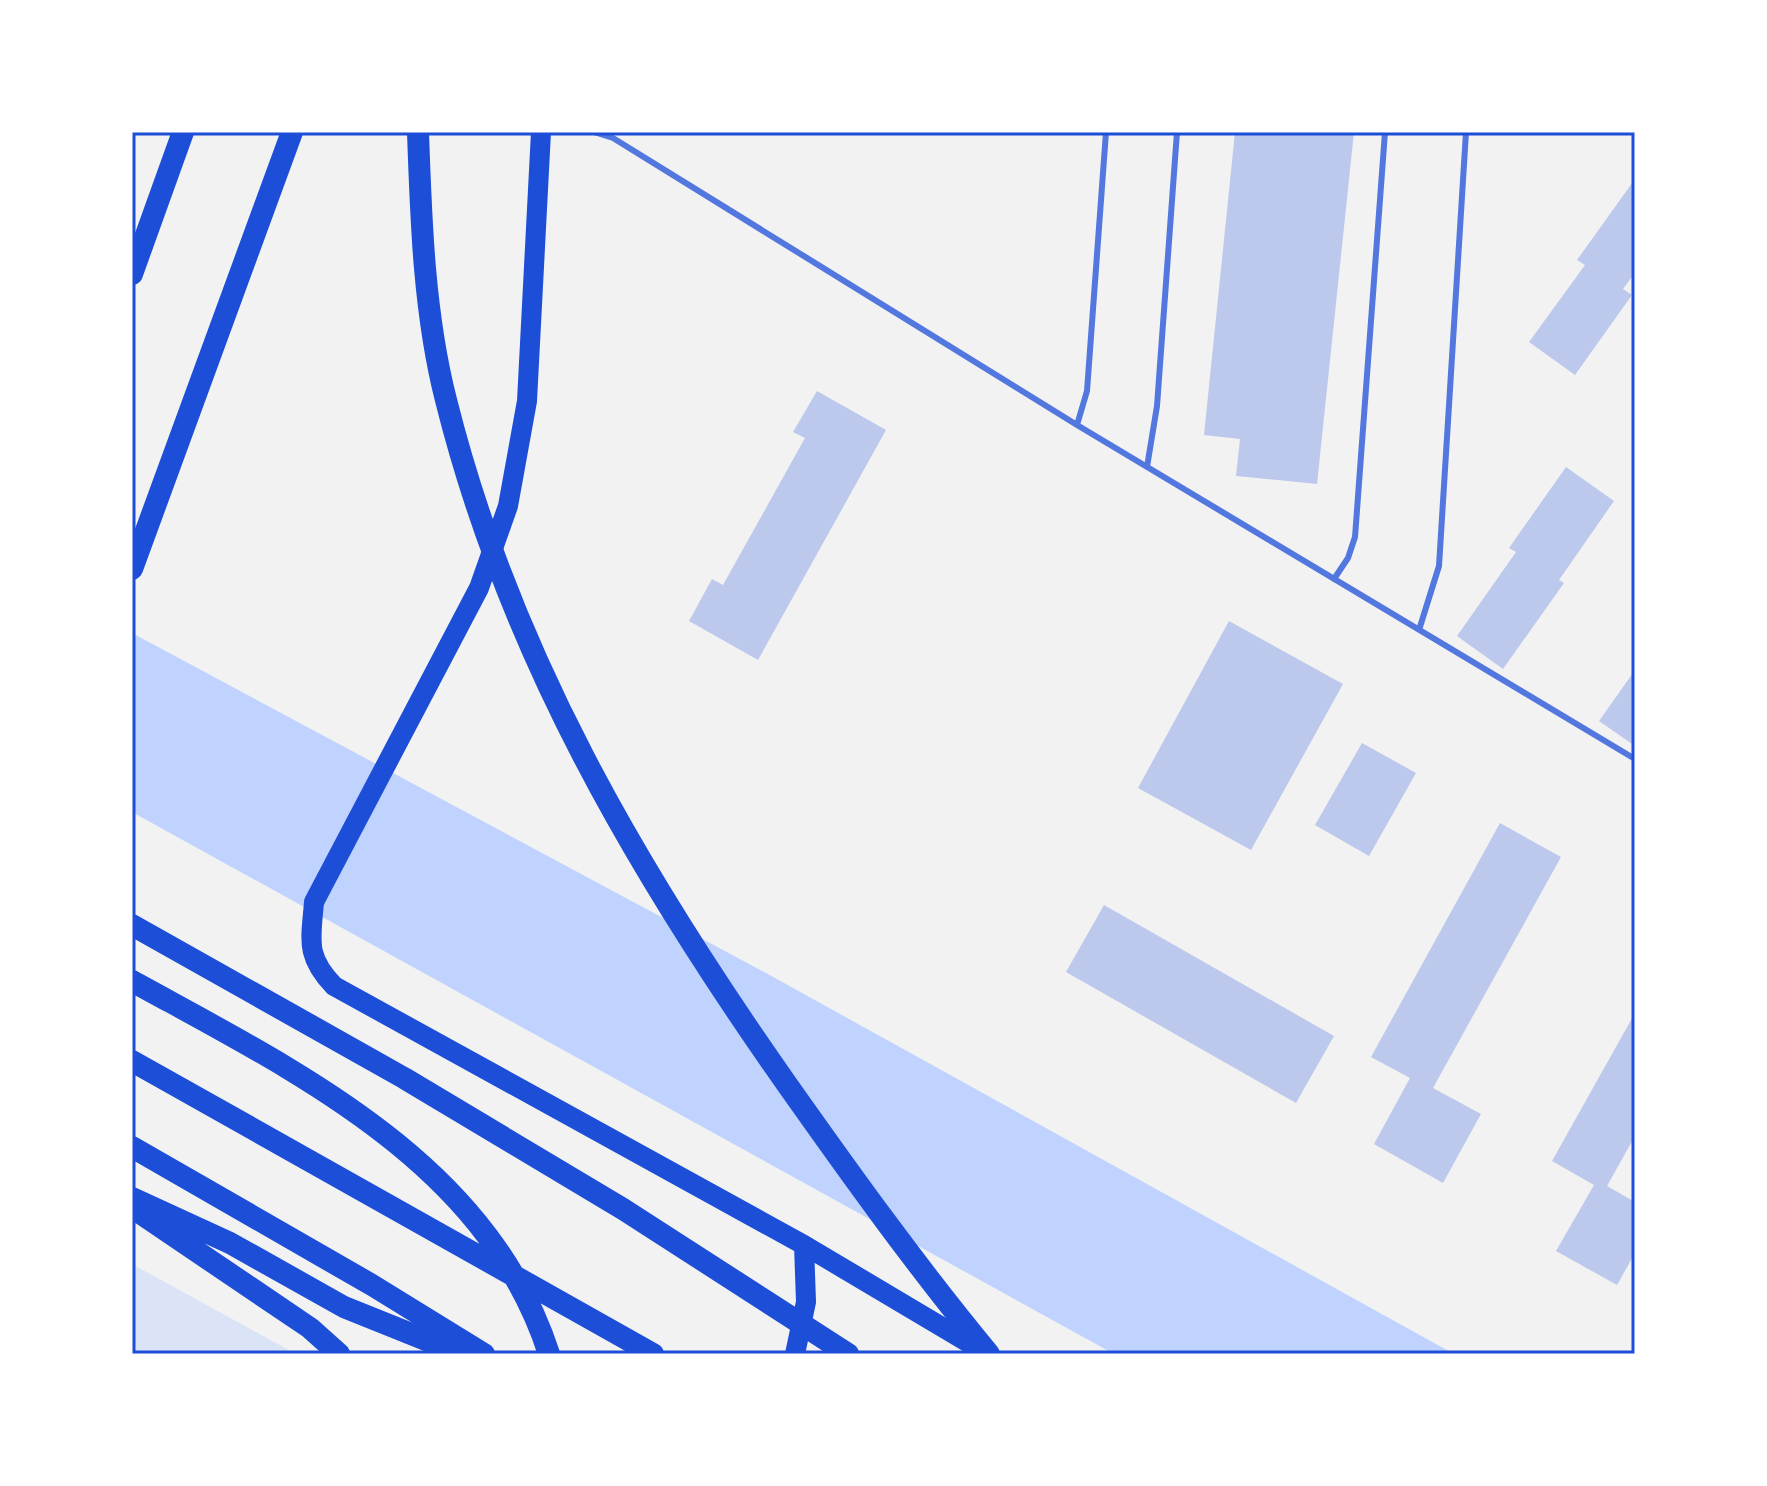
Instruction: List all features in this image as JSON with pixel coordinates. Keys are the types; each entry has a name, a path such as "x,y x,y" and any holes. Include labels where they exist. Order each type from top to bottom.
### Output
{"highway":[{"path":"132,274 183,132"},
{"path":"132,569 292,132"},
{"path":"418,132 422,243 445,397 483,528 539,671 601,794 713,980 837,1156 989,1354"},
{"path":"132,925 404,1078 623,1209 848,1354"},
{"path":"132,981 321,1091 411,1152 449,1188 486,1232 536,1314 549,1354"},
{"path":"132,1061 653,1354"},
{"path":"132,1147 372,1285 484,1354"},
{"path":"132,1198 230,1243 344,1307 461,1354"},
{"path":"132,1207 310,1328 339,1354"}],"main road":[{"path":"541,132 527,401 508,506 479,588 398,748 314,902 310,951 319,971 334,986 804,1245 989,1354"},
{"path":"795,1354 806,1302 804,1245"}],"lane":[{"path":"594,132 613,138 1077,425 1635,759"},
{"path":"1077,425 1087,391 1106,132"},
{"path":"1147,467 1157,406 1177,132"},
{"path":"1334,579 1348,558 1355,537 1385,132"},
{"path":"1419,630 1439,566 1466,132"}],"shaded area":[{"path":"132,1264 296,1354 132,1354"}],"water":[{"path":"132,633 766,973 1454,1354 1114,1354 132,812"}],"building":[{"path":"1235,132 1354,132 1317,484 1236,476 1240,439 1204,435"},
{"path":"1635,179 1635,273 1623,289 1632,295 1575,375 1529,342 1585,265 1577,260"},
{"path":"817,391 886,430 758,660 689,621 712,579 723,585 805,438 793,432"},
{"path":"1566,467 1614,501 1559,580 1564,583 1503,669 1457,636 1516,552 1509,548"},
{"path":"1229,621 1343,684 1251,850 1138,788"},
{"path":"1635,670 1635,746 1599,721"},
{"path":"1362,743 1416,773 1369,856 1315,825"},
{"path":"1500,823 1561,857 1433,1088 1481,1114 1443,1183 1374,1144 1410,1078 1371,1057"},
{"path":"1104,905 1334,1036 1296,1103 1066,972"},
{"path":"1635,1013 1635,1136 1607,1186 1635,1202 1635,1253 1617,1285 1556,1251 1594,1185 1552,1161"}]}
